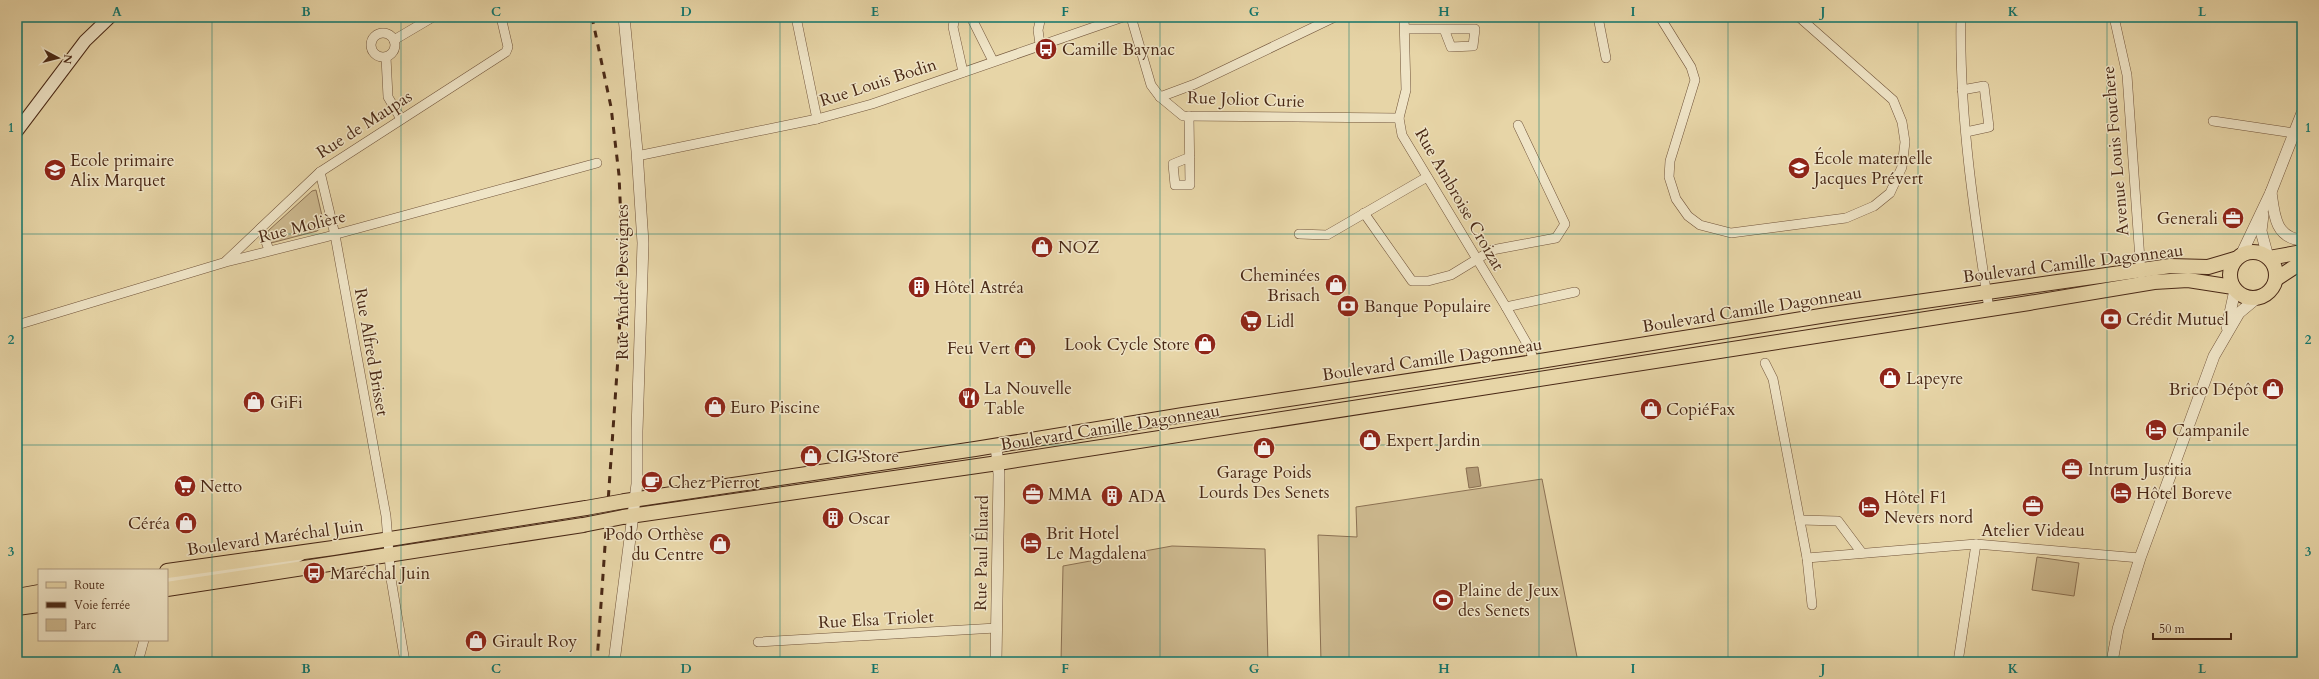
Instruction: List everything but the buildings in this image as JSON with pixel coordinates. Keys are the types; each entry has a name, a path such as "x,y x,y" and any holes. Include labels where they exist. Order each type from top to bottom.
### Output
{"main road":[{"path":"17,131 84,41 110,17"},
{"path":"2276,279 2274,264 2268,257 2254,251 2238,257 2229,273 2234,289 2242,295 2257,298 2268,292 2276,279 2302,262"},
{"path":"2268,257 2302,252"},
{"name":"Boulevard Camille Dagonneau","path":"629,509 998,463 1989,309 2141,276 2170,266 2208,267 2238,257"},
{"name":"Boulevard Camille Dagonneau","path":"629,509 1183,414 1534,362 1986,291 2141,276 2188,280 2234,289"},
{"name":"Boulevard Maréchal Juin","path":"168,571 308,552 514,520 584,517 629,509"},
{"name":"Boulevard Maréchal Juin","path":"168,589 551,530 584,517"},
{"path":"17,596 38,592"},
{"path":"17,608 38,605"}],"street":[{"path":"394,40 433,17"},
{"name":"Rue de Maupas","path":"226,262 320,172 506,52 508,47 501,17"},
{"name":"Rue André Desvignes","path":"614,662 629,509 643,242 638,156 624,17"},
{"path":"796,17 817,119"},
{"path":"955,17 953,27 963,72"},
{"path":"971,17 993,61"},
{"path":"1040,44 1038,30 1041,17"},
{"path":"1096,27 1098,17"},
{"name":"Rue Louis Bodin","path":"638,156 817,119 872,104 1040,44 1123,17"},
{"name":"Rue Joliot Curie","path":"1131,17 1151,86 1160,98 1183,116 1399,118"},
{"path":"1160,98 1195,84 1335,17"},
{"name":"Rue Ambroise Croizat","path":"1404,17 1406,90 1399,118 1402,135 1506,307 1530,349 1534,362"},
{"path":"1598,17 1606,58"},
{"path":"1660,17 1691,67 1695,80 1670,161 1669,177 1676,199 1688,216 1700,225 1731,234 1846,218 1874,206 1890,193 1902,167 1905,142 1902,122 1893,100 1799,17"},
{"path":"1961,17 1962,90 1966,132 1989,309"},
{"name":"Avenue Louis Fouchere","path":"2114,17 2127,75 2141,276"},
{"path":"1405,29 1444,29"},
{"path":"384,32 394,40 394,51 386,57 377,56 372,50 373,38 384,32"},
{"path":"386,57 388,97 401,119"},
{"path":"1962,90 1984,86 1990,128 1966,132"},
{"path":"2238,257 2264,206 2302,113"},
{"path":"1189,116 1190,157"},
{"path":"2213,122 2294,133"},
{"path":"1364,214 1412,281 1428,281 1451,274 1492,250 1556,238 1564,224 1518,125"},
{"name":"Rue Molière","path":"17,325 226,262 269,250 334,235 597,163"},
{"name":"Rue Alfred Brisset","path":"320,172 334,235 386,516 391,580 405,662"},
{"path":"1299,234 1327,235 1428,177"},
{"path":"2270,192 2274,218 2280,230 2288,236 2302,240"},
{"path":"2264,206 2261,231 2268,257"},
{"path":"261,228 269,250"},
{"path":"2224,337 2234,289"},
{"path":"1506,307 1575,292"},
{"path":"2112,662 2118,629 2140,558 2195,406 2224,337 2240,313 2257,298"},
{"path":"1765,363 1773,379 1807,558 1812,605"},
{"name":"Rue Paul Éluard","path":"996,446 998,463 996,662"},
{"name":"Boulevard Maréchal Juin","path":"389,554 400,542 489,528 514,520"},
{"path":"1800,520 1838,521 1862,553"},
{"name":"Boulevard Maréchal Juin","path":"316,565 328,558 378,550 388,539"},
{"path":"1807,558 1976,544 2140,558"},
{"path":"1958,662 1976,544"},
{"path":"168,583 176,577 290,562 308,552"},
{"name":"Rue Elsa Triolet","path":"758,642 996,628"},
{"path":"138,662 144,641"}],"green space":[{"path":"316,190 323,220 322,227 317,231 271,243 267,233 269,230 312,191"},
{"name":"Plaine de Jeux des Senets","path":"1542,479 1578,662 1321,662 1318,535 1357,537 1356,507"},
{"path":"1172,546 1265,549 1268,662 1061,662 1063,566"},
{"path":"2037,557 2079,563 2074,596 2032,590"}],"shaded area":[{"path":"1478,467 1481,486 1469,488 1466,468"}],"railway":[{"path":"592,17 611,107 619,175 622,244 619,343 597,662"}],"place":[{"name":"Camille Baynac","path":"1046,49"},
{"name":"École maternelle Jacques Prévert","path":"1799,168"},
{"name":"Ecole primaire Alix Marquet","path":"55,170"},
{"name":"Generali","path":"2233,218"},
{"name":"NOZ","path":"1042,247"},
{"name":"Cheminées Brisach","path":"1336,285"},
{"name":"Hôtel Astréa","path":"919,287"},
{"name":"Banque Populaire","path":"1348,306"},
{"name":"Crédit Mutuel","path":"2111,319"},
{"name":"Lidl","path":"1251,321"},
{"name":"Look Cycle Store","path":"1205,344"},
{"name":"Feu Vert","path":"1025,348"},
{"name":"Lapeyre","path":"1890,378"},
{"name":"Brico Dépôt","path":"2273,389"},
{"name":"La Nouvelle Table","path":"969,398"},
{"name":"GiFi","path":"254,402"},
{"name":"Euro Piscine","path":"715,407"},
{"name":"CopiéFax","path":"1651,409"},
{"name":"Campanile","path":"2156,430"},
{"name":"Expert Jardin","path":"1370,440"},
{"name":"Garage Poids Lourds Des Senets","path":"1264,448"},
{"name":"CIG'Store","path":"811,456"},
{"name":"Intrum Justitia","path":"2072,469"},
{"name":"Chez Pierrot","path":"652,482"},
{"name":"Netto","path":"185,486"},
{"name":"Hôtel Boreve","path":"2121,493"},
{"name":"MMA","path":"1033,494"},
{"name":"ADA","path":"1112,496"},
{"name":"Atelier Videau","path":"2033,506"},
{"name":"Hôtel F1 Nevers nord","path":"1869,507"},
{"name":"Oscar","path":"833,518"},
{"name":"Céréa","path":"186,523"},
{"name":"Brit Hotel Le Magdalena","path":"1031,543"},
{"name":"Podo Orthèse du Centre","path":"720,544"},
{"name":"Maréchal Juin","path":"314,573"},
{"name":"Plaine de Jeux des Senets","path":"1443,600"},
{"name":"Girault Roy","path":"476,641"}]}
